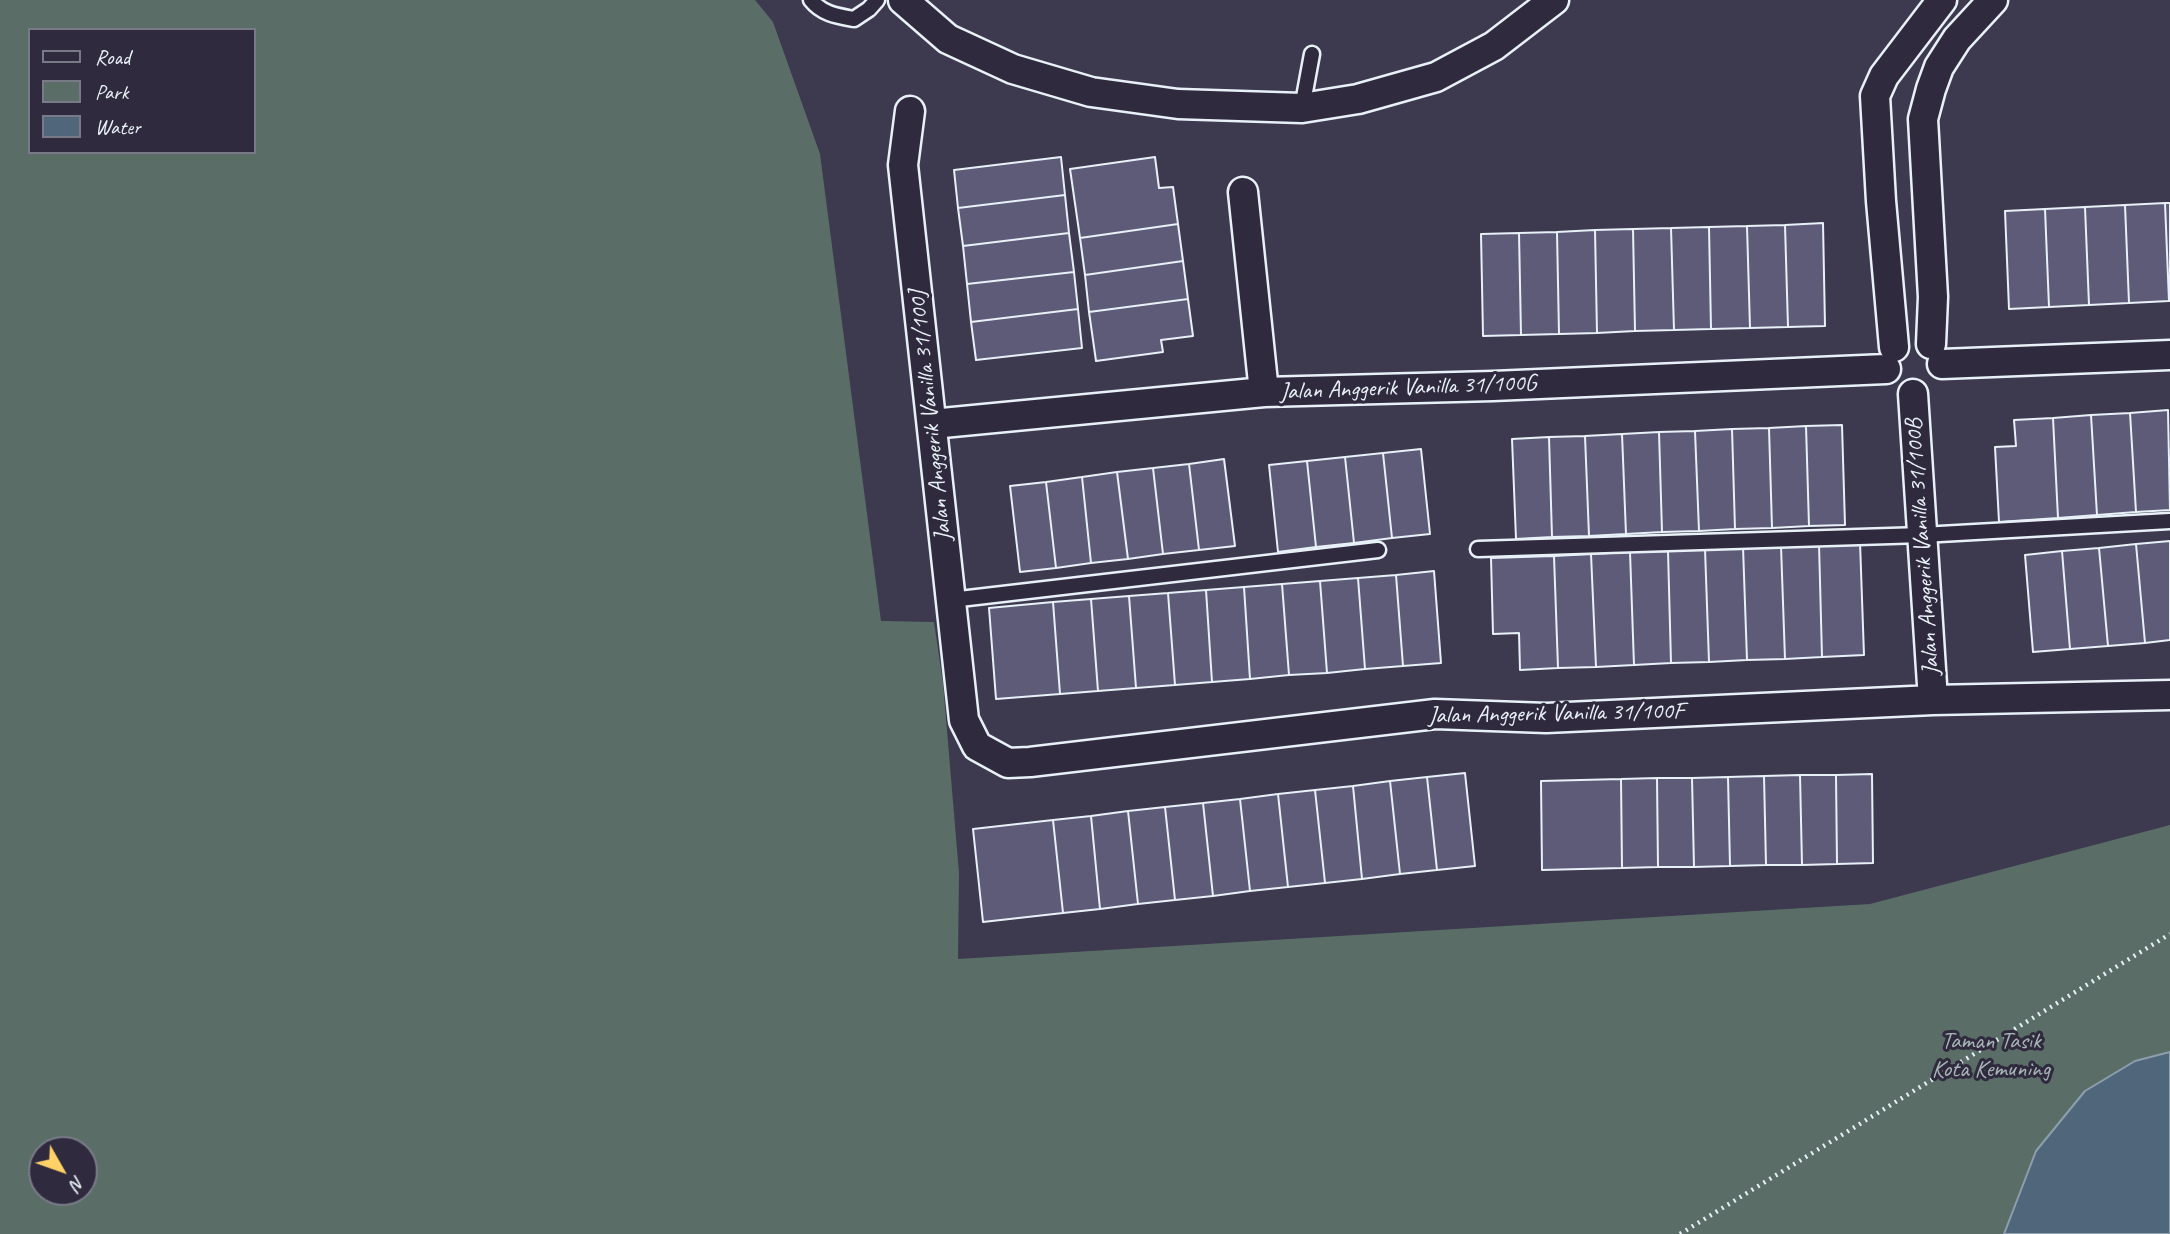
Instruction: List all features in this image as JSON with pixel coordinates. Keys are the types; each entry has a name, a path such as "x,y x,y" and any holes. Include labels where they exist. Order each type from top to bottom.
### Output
{"street":[{"path":"903,0 948,39 1013,69 1091,92 1178,104 1302,108 1358,99 1436,78 1494,46 1555,0"},
{"path":"1942,0 1884,76 1875,96 1890,382 1900,391 1913,394 1928,390 1938,379 1923,119 1939,67 1957,39 1993,0"},
{"name":"Jalan Anggerik Vanilla 31/100J","path":"910,111 903,165 964,720"},
{"path":"1243,192 1264,392"},
{"path":"1881,201 1927,197"},
{"path":"1890,358 1902,341 1911,339 1921,339 1936,354 2170,355"},
{"name":"Jalan Anggerik Vanilla 31/100G","path":"932,425 1264,392 1493,386 1890,358"},
{"name":"Jalan Anggerik Vanilla 31/100B","path":"1913,394 1933,700"},
{"name":"Jalan Anggerik Vanilla 31/100F","path":"964,720 977,746 1008,762 1030,762 1434,714 1546,718 1933,700 2170,695"}],"lane":[{"path":"811,0 817,8 833,16 854,19 877,0"},
{"path":"1302,108 1312,54"},
{"path":"1478,549 1922,535 2170,521"},
{"path":"951,600 1378,550"}],"path":[{"path":"1680,1234 2170,933"}],"green space":[{"name":"Taman Tasik Kota Kemuning","path":"0,0 755,0 773,22 820,154 881,621 934,622 943,683 959,873 958,959 1870,904 2170,825 2170,1234 0,1234"}],"water":[{"path":"2170,1052 2170,1234 2004,1234 2036,1151 2085,1091 2135,1061"}],"building":[{"path":"1061,157 1065,195 958,208 954,170"},
{"path":"1155,157 1159,188 1173,187 1178,224 1080,238 1070,169"},
{"path":"1065,195 1069,233 963,246 958,208"},
{"path":"2165,203 2170,203 2170,301 2169,301"},
{"path":"2165,203 2169,301 2129,303 2125,205"},
{"path":"2125,205 2129,303 2089,305 2085,207"},
{"path":"2085,207 2089,305 2049,307 2045,209"},
{"path":"2045,209 2049,307 2009,309 2005,211"},
{"path":"1823,223 1825,326 1788,327 1785,225"},
{"path":"1178,224 1183,261 1085,275 1080,238"},
{"path":"1785,225 1788,327 1750,328 1747,226"},
{"path":"1747,226 1750,328 1711,329 1709,227"},
{"path":"1709,227 1711,329 1674,330 1671,228"},
{"path":"1671,228 1674,330 1635,331 1633,229"},
{"path":"1633,229 1635,331 1597,333 1595,230"},
{"path":"1595,230 1597,333 1559,334 1557,232"},
{"path":"1557,232 1559,334 1521,335 1519,233"},
{"path":"1069,233 1074,272 967,284 963,246"},
{"path":"1519,233 1521,335 1483,336 1481,234"},
{"path":"1183,261 1188,299 1089,312 1085,275"},
{"path":"1074,272 1078,309 971,322 967,284"},
{"path":"1188,299 1193,336 1161,340 1163,352 1096,361 1089,312"},
{"path":"1078,309 1082,348 976,360 971,322"},
{"path":"2168,410 2170,510 2136,512 2130,413"},
{"path":"2130,413 2136,512 2097,515 2091,415"},
{"path":"2091,415 2097,515 2058,518 2053,418"},
{"path":"2053,418 2058,518 1999,522 1995,447 2016,446 2014,420"},
{"path":"1842,425 1845,525 1809,526 1806,426"},
{"path":"1806,426 1809,526 1772,528 1769,428"},
{"path":"1769,428 1772,528 1735,529 1732,429"},
{"path":"1732,429 1735,529 1699,531 1695,431"},
{"path":"1695,431 1699,531 1662,532 1659,432"},
{"path":"1659,432 1662,532 1626,534 1622,434"},
{"path":"1622,434 1626,534 1589,536 1585,436"},
{"path":"1585,436 1589,536 1552,537 1549,437"},
{"path":"1549,437 1552,537 1516,539 1512,439"},
{"path":"1421,449 1430,534 1392,538 1383,453"},
{"path":"1383,453 1392,538 1354,543 1345,457"},
{"path":"1345,457 1354,543 1316,547 1307,461"},
{"path":"1224,459 1235,546 1199,550 1189,464"},
{"path":"1307,461 1316,547 1278,552 1269,465"},
{"path":"1189,464 1199,550 1163,554 1153,468"},
{"path":"1153,468 1163,554 1128,559 1117,472"},
{"path":"1117,472 1128,559 1091,563 1082,477"},
{"path":"1082,477 1091,563 1056,568 1046,482"},
{"path":"1046,482 1056,568 1020,572 1010,486"},
{"path":"2170,541 2170,640 2145,643 2136,544"},
{"path":"1860,542 1864,655 1822,657 1819,544"},
{"path":"1819,544 1822,657 1785,659 1781,546"},
{"path":"2136,544 2145,643 2108,646 2099,548"},
{"path":"1781,546 1785,659 1747,660 1743,547"},
{"path":"1743,547 1747,660 1709,662 1705,549"},
{"path":"2099,548 2108,646 2070,649 2062,551"},
{"path":"1705,549 1709,662 1671,663 1668,551"},
{"path":"1668,551 1671,663 1634,665 1630,552"},
{"path":"2062,551 2070,649 2033,652 2025,555"},
{"path":"1630,552 1634,665 1596,667 1591,554"},
{"path":"1591,554 1596,667 1558,668 1554,556"},
{"path":"1554,556 1558,668 1520,670 1519,633 1493,634 1491,558"},
{"path":"1434,571 1441,663 1403,666 1396,575"},
{"path":"1396,575 1403,666 1365,669 1358,578"},
{"path":"1358,578 1365,669 1327,673 1320,581"},
{"path":"1320,581 1327,673 1289,675 1282,584"},
{"path":"1282,584 1289,675 1250,679 1244,587"},
{"path":"1244,587 1250,679 1212,682 1206,590"},
{"path":"1206,590 1212,682 1175,685 1168,593"},
{"path":"1168,593 1175,685 1136,688 1129,596"},
{"path":"1129,596 1136,688 1098,691 1091,599"},
{"path":"1091,599 1098,691 1060,694 1053,602"},
{"path":"1053,602 1060,694 996,699 989,608"},
{"path":"1465,773 1475,866 1437,870 1427,777"},
{"path":"1872,774 1873,863 1837,864 1836,775"},
{"path":"1800,775 1802,865 1766,865 1764,776"},
{"path":"1800,775 1836,775 1837,864 1802,865"},
{"path":"1764,776 1766,865 1730,866 1728,777"},
{"path":"1427,777 1437,870 1400,874 1390,781"},
{"path":"1728,777 1730,866 1694,867 1692,778"},
{"path":"1657,778 1658,867 1622,868 1621,779"},
{"path":"1657,778 1692,778 1694,867 1658,867"},
{"path":"1621,779 1622,868 1542,870 1541,781"},
{"path":"1390,781 1400,874 1362,879 1353,786"},
{"path":"1353,786 1362,879 1325,883 1315,790"},
{"path":"1315,790 1325,883 1288,887 1278,794"},
{"path":"1278,794 1288,887 1250,891 1240,799"},
{"path":"1240,799 1250,891 1213,896 1203,803"},
{"path":"1203,803 1213,896 1175,900 1165,807"},
{"path":"1165,807 1175,900 1138,904 1128,811"},
{"path":"1128,811 1138,904 1100,909 1091,816"},
{"path":"1091,816 1100,909 1063,913 1053,820"},
{"path":"1053,820 1063,913 983,922 973,829"}]}
